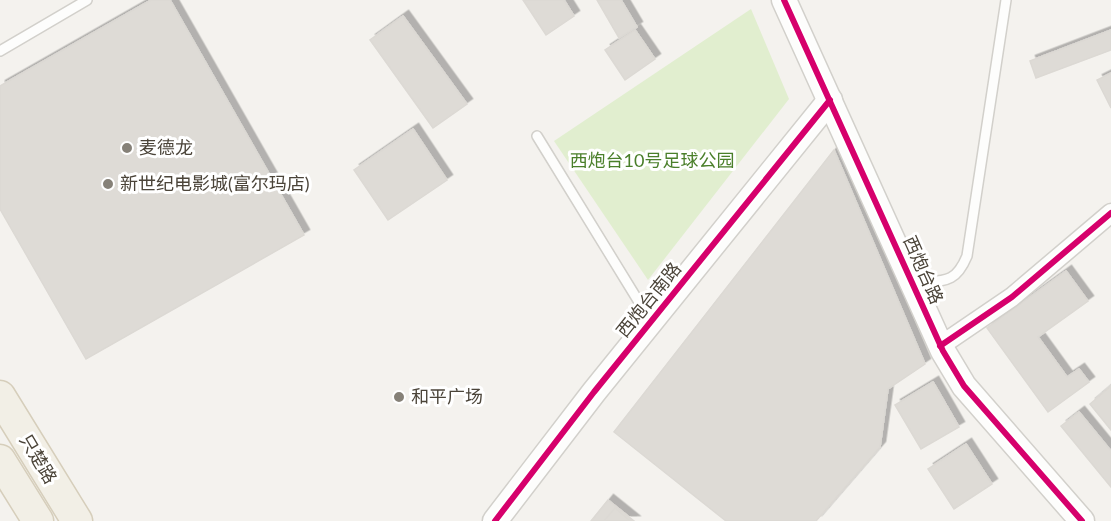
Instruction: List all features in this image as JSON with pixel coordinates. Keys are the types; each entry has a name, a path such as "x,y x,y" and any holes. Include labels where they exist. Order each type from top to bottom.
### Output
{"main road":[{"name":"只楚路","path":"0,396 77,521"},
{"name":"只楚路","path":"0,460 38,521"}],"street":[{"name":"西炮台路","path":"784,0 940,346 964,386 1082,521"},
{"name":"西炮台南路","path":"495,521 830,99"},
{"path":"940,346 1012,297 1111,213"}],"lane":[{"path":"0,51 87,0"},
{"path":"912,283 951,279 961,272 968,256 1006,0"},
{"path":"537,136 651,322"}],"green space":[{"name":"西炮台10号足球公园","path":"751,9 789,99 648,280 554,141"}],"building":[{"name":"麦德龙","path":"151,0 170,0 304,235 86,359 0,209 0,86"},
{"path":"523,0 564,0 574,16 546,35"},
{"path":"597,0 621,0 637,27 619,38"},
{"path":"403,16 467,104 433,128 370,40"},
{"path":"635,30 655,59 625,80 605,50"},
{"path":"1111,30 1111,50 1036,78 1030,61"},
{"path":"1111,73 1111,108 1097,80"},
{"path":"413,129 447,180 388,220 354,170"},
{"path":"834,150 925,364 888,389 880,447 816,521 726,521 614,432"},
{"path":"1066,271 1088,301 1038,337 1067,377 1079,369 1089,382 1048,412 987,328"},
{"path":"933,382 959,427 921,449 895,405"},
{"path":"1111,386 1111,430 1090,404"},
{"path":"1079,412 1111,451 1111,487 1061,426"},
{"path":"966,444 992,484 954,509 928,469"},
{"path":"608,500 634,521 591,521"},
{"path":"615,508 630,521 604,521"}],"cycle path":[{"path":"784,0 943,351 964,386 1082,521"},
{"path":"495,521 594,392 830,100"},
{"path":"940,346 1012,297 1111,213"}],"place":[{"name":"麦德龙","path":"127,148"},
{"name":"新世纪电影城(富尔玛店)","path":"108,184"},
{"name":"和平广场","path":"399,397"}]}
